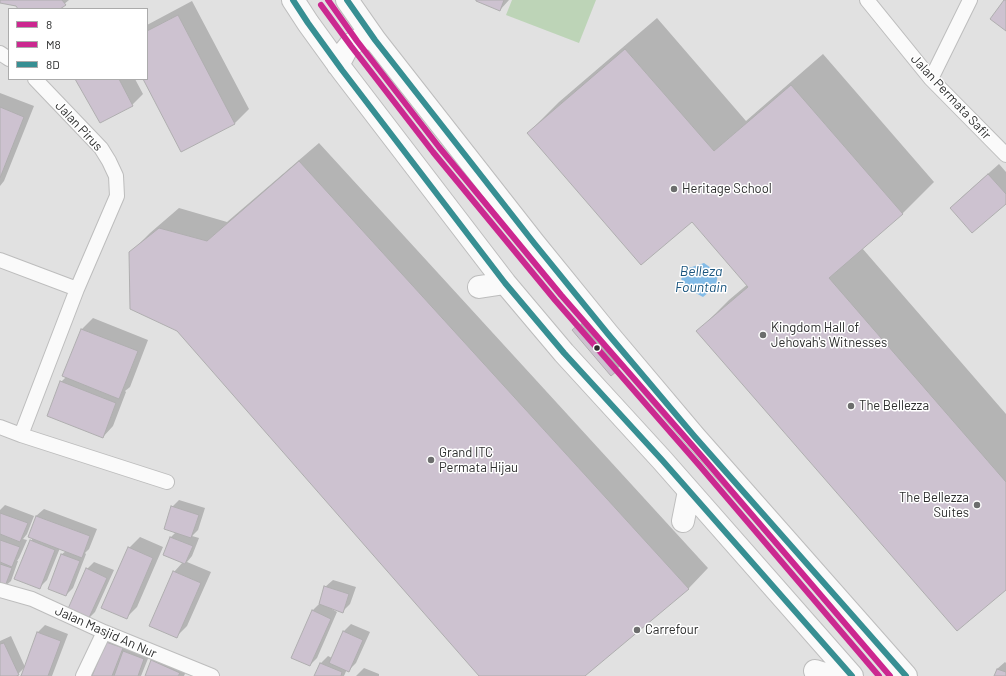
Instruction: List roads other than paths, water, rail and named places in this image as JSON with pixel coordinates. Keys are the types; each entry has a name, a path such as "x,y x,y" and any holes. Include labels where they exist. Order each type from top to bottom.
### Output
{"main road":[{"path":"293,0 338,65 505,283 564,353 689,491 852,676"},
{"path":"348,0 375,40 534,243 608,334 700,443 906,676"},
{"path":"338,65 350,45 360,39 366,38 375,40"},
{"path":"480,287 505,283"},
{"path":"684,521 689,491"}],"street":[{"name":"Jalan Permata Safir","path":"867,0 931,79 1006,155"},
{"path":"931,79 970,0"},
{"name":"Jalan Pirus","path":"21,435 77,289 117,196 116,176 101,148 36,80"},
{"path":"0,260 77,289"},
{"path":"0,427 167,482"},
{"name":"Jalan Masjid An Nur","path":"0,590 32,599 104,632 212,676"},
{"path":"83,676 104,632"}],"water":[{"name":"Belleza Fountain","path":"704,263 718,273 716,286 703,297 690,290 681,279 689,268"}],"place":[{"name":"Heritage School","path":"674,189"},
{"name":"Kingdom Hall of Jehovah's Witnesses","path":"763,335"},
{"name":"The Bellezza","path":"851,406"},
{"name":"Grand ITC Permata Hijau","path":"431,460"},
{"name":"The Bellezza Suites","path":"977,505"},
{"name":"Carrefour","path":"637,630"}]}
